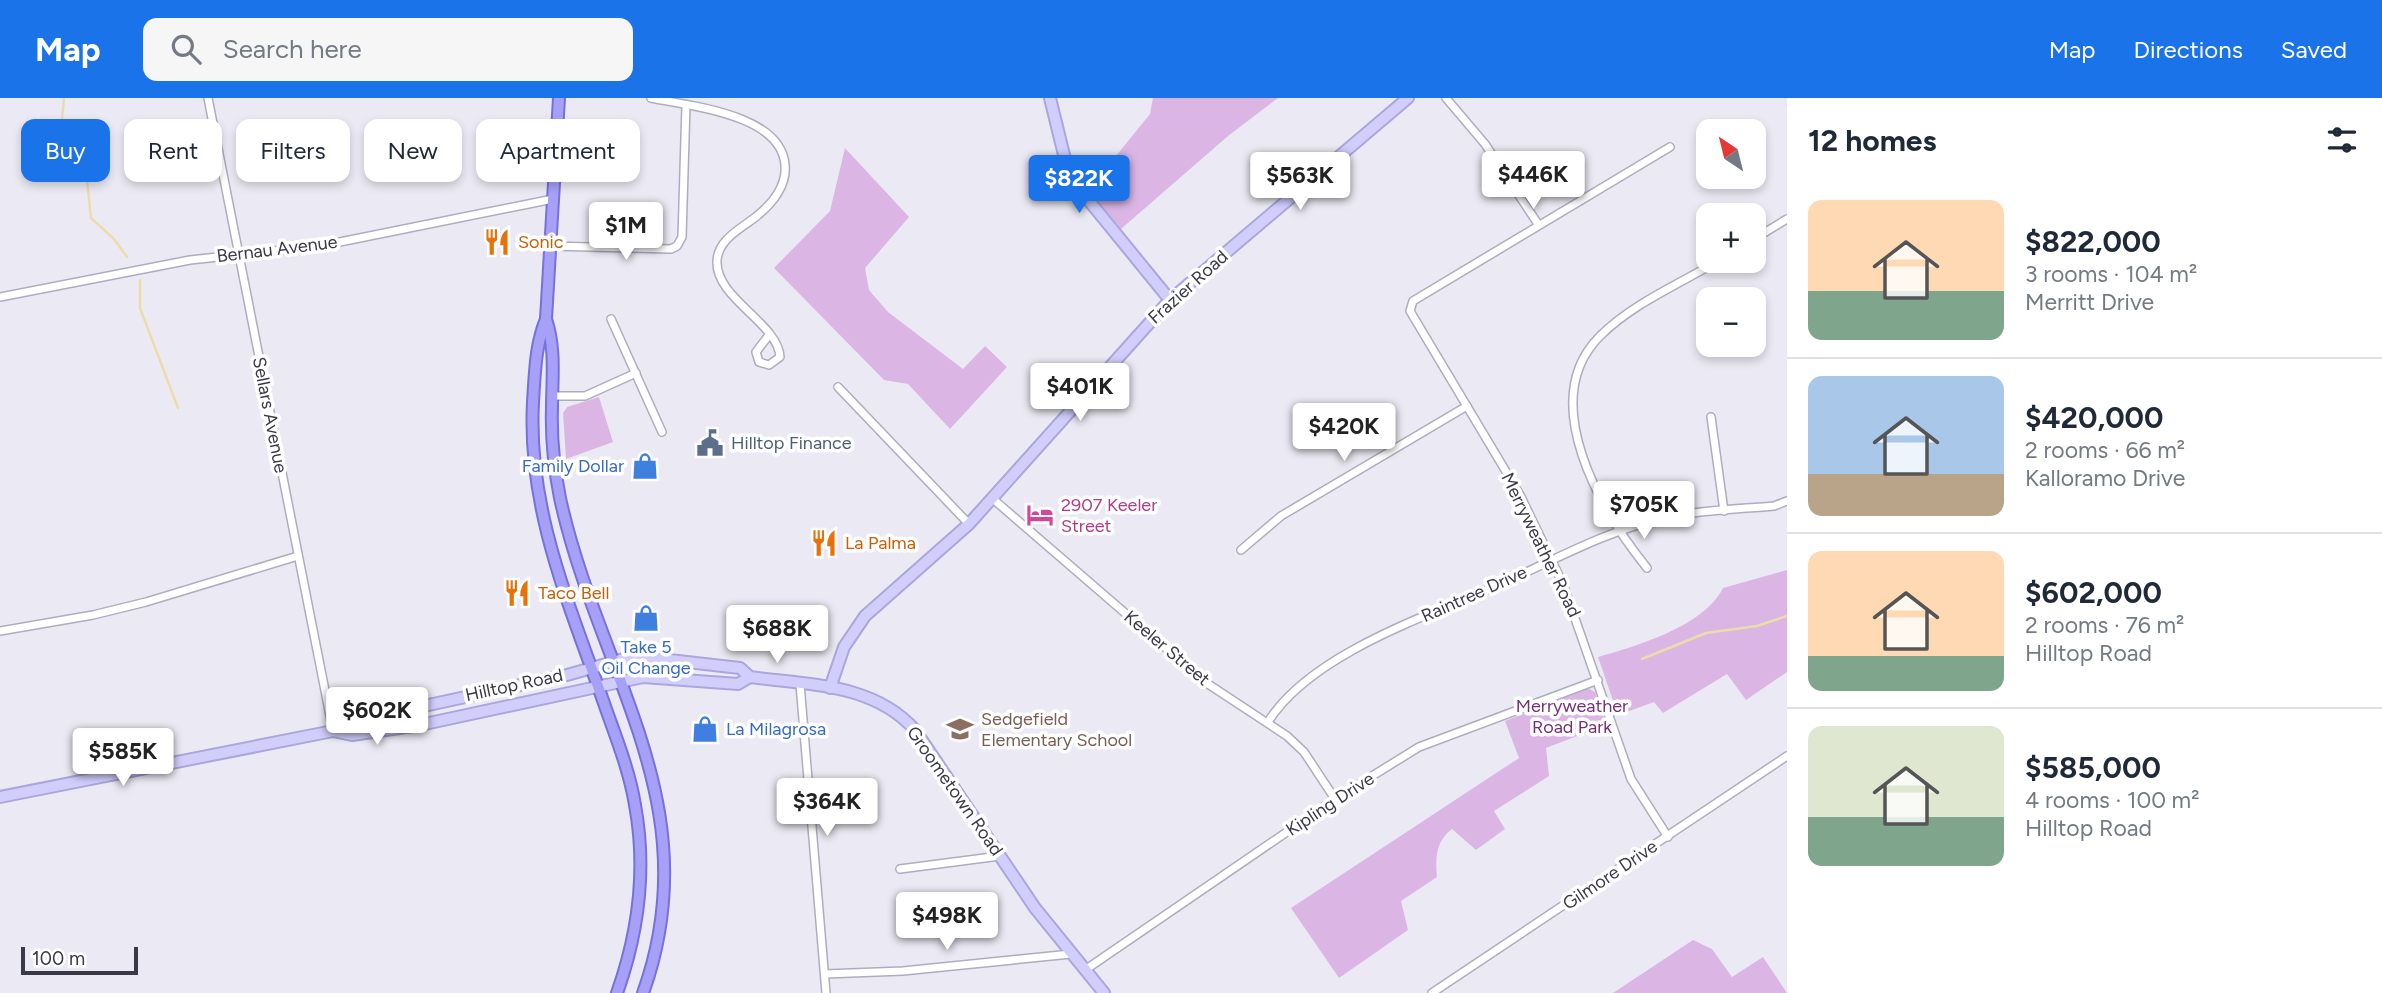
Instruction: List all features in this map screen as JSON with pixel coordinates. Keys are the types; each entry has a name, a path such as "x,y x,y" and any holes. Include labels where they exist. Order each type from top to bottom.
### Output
{"main road":[{"path":"559,98 546,319 537,341 532,428 535,482 546,539 630,782 640,841 640,900 619,993"},
{"path":"1050,98 1065,159 1077,186 1170,300"},
{"name":"Frazier Road","path":"830,688 845,647 864,618 969,524 1170,300 1408,98"},
{"path":"546,319 553,341 553,449 563,511 658,797 665,849 661,924 643,993"},
{"name":"Groometown Road","path":"614,661 634,656 655,656 740,668 750,677 830,688 870,697 908,722 1000,856 1071,954 1104,993"},
{"name":"Hilltop Road","path":"0,797 333,731 350,722 614,661"},
{"name":"Groometown Road","path":"598,686 653,676 738,684 750,677"},
{"name":"Hilltop Road","path":"333,731 352,734 420,724 598,686"}],"street":[{"name":"Sellars Avenue","path":"208,98 237,256 333,731"},
{"path":"651,98 727,113 759,127 780,148 786,174 779,192 759,215 726,239 719,249 717,262 719,276 726,287 769,335"},
{"path":"1446,98 1485,145 1538,224 1670,147"},
{"path":"550,246 671,249 677,246 682,237 686,105"},
{"name":"Bernau Avenue","path":"0,296 147,267 320,246 553,199"},
{"path":"1766,232 1787,219"},
{"name":"Merryweather Road","path":"1538,224 1413,301 1410,310 1520,495 1551,559 1598,680 1632,779 1668,837"},
{"path":"1647,568 1618,532 1576,439 1571,413 1575,383 1598,338 1613,325 1698,273"},
{"path":"611,319 662,432"},
{"path":"552,397 585,396 636,373"},
{"path":"838,387 969,524"},
{"path":"1241,550 1281,516 1467,407"},
{"path":"1711,417 1724,511"},
{"name":"Keeler Street","path":"993,499 1205,682 1268,722 1304,752 1335,799"},
{"name":"Raintree Drive","path":"1268,722 1300,684 1367,644 1551,559 1618,532 1668,517 1774,506 1787,501"},
{"path":"0,631 133,606 298,556"},
{"name":"Kipling Drive","path":"1085,970 1335,799 1419,747 1598,680"},
{"path":"800,684 826,993"},
{"name":"Gilmore Drive","path":"1432,993 1787,756"},
{"path":"900,869 1000,856"},
{"path":"825,974 903,971 1071,954"}],"green space":[{"path":"1153,98 1278,98 1228,136 1121,229 1083,183 1103,172 1150,114"},
{"path":"845,148 909,217 865,268 869,290 888,312 963,369 985,346 1007,367 950,429 908,384 884,380 774,268 830,211"},
{"path":"599,397 613,442 566,459 563,413 567,407"},
{"path":"1787,570 1787,672 1746,700 1727,674 1663,713 1654,702 1618,715 1598,657 1650,640 1685,624 1714,601 1723,588"},
{"name":"Merryweather Road Park","path":"1588,688 1595,692 1606,725 1546,748 1549,776 1494,811 1505,829 1476,850 1452,829 1438,850 1437,877 1401,901 1408,930 1339,978 1291,908 1519,758 1505,721"},
{"path":"1693,940 1712,949 1732,977 1763,957 1787,993 1613,993"}],"waterway":[{"path":"64,98 61,131 66,146 83,162 91,218 114,239 127,257"},
{"path":"140,280 140,308 178,408"},
{"path":"1642,659 1706,633 1757,626 1787,616"}],"place":[{"name":"Sonic","path":"497,242"},
{"name":"Hilltop Finance","path":"710,443"},
{"name":"Family Dollar","path":"645,466"},
{"name":"2907 Keeler Street","path":"1040,515"},
{"name":"La Palma","path":"824,543"},
{"name":"Taco Bell","path":"517,593"},
{"name":"Take 5 Oil Change","path":"646,618"},
{"name":"La Milagrosa","path":"705,729"},
{"name":"Sedgefield Elementary School","path":"960,729"}]}
